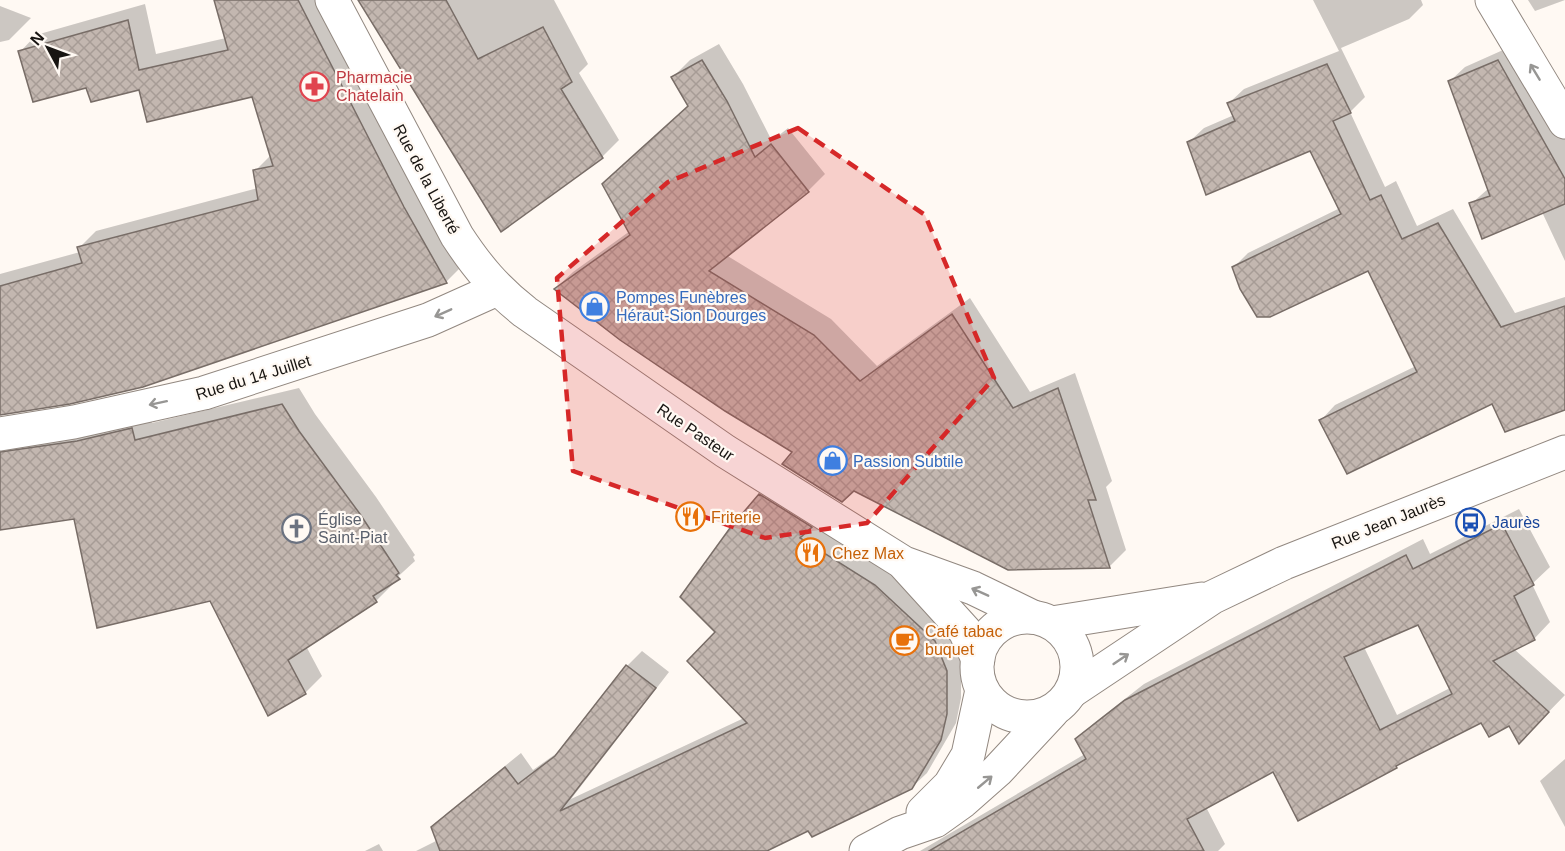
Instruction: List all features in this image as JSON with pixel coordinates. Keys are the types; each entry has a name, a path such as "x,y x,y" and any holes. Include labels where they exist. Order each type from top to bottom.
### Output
{"street":[{"name":"Rue de la Liberté","path":"332,0 457,236 478,268 497,289"},
{"path":"1492,0 1565,122"},
{"name":"Rue du 14 Juillet","path":"0,434 74,422 204,393 428,320 497,289"},
{"name":"Rue Pasteur","path":"497,289 525,312 725,451 904,563 973,588 1043,620"},
{"name":"Rue Jean Jaurès","path":"1062,701 1213,597 1284,563 1565,452"},
{"name":"Rue Pasteur","path":"904,563 965,631 978,659"},
{"name":"Rue Jean Jaurès","path":"1043,620 1213,597"},
{"path":"866,851 900,833 935,821 963,801 997,771 1062,701 1077,668 1078,660 1073,645 1064,632 1043,620 1018,617 991,632 982,644 977,675 982,690 994,706 1012,716 1032,718 1062,701"},
{"path":"900,833 950,785 968,755 982,690"}],"highlighted area":[{"path":"798,128 925,215 994,378 867,523 765,538 573,471 557,278 668,182"}],"building":[{"path":"214,0 298,0 404,207 447,283 143,387 70,404 0,415 0,286 82,263 77,247 258,200 253,170 273,166 252,97 147,122 139,90 91,102 86,88 33,102 18,51 128,20 139,70 228,50"},
{"path":"358,0 446,0 478,59 543,27 572,82 561,89 603,158 501,232"},
{"path":"702,60 727,101 755,157 771,144 809,192 709,271 814,335 860,381 952,314 1013,408 1058,388 1096,500 1088,500 1110,568 1008,570 854,491 842,502 782,464 792,452 725,411 620,340 554,289 630,235 602,184 688,106 671,77"},
{"path":"1498,60 1565,179 1565,204 1482,239 1469,203 1490,196 1448,81"},
{"path":"1327,64 1351,113 1333,121 1370,200 1381,195 1402,239 1438,223 1501,327 1565,306 1565,410 1505,432 1492,404 1347,474 1319,420 1417,372 1368,271 1270,317 1257,317 1240,289 1232,267 1341,214 1310,151 1206,195 1187,142 1235,121 1227,103"},
{"path":"282,404 360,514 399,573 396,575 400,579 373,596 377,602 288,660 306,694 268,716 210,601 97,628 74,519 0,530 0,452 77,441 132,428 135,440"},
{"path":"759,494 812,527 800,538 875,585 935,641 947,671 947,714 941,740 912,789 812,837 808,831 767,851 440,851 431,827 505,767 518,784 555,756 626,665 656,688 560,811 747,723 687,661 715,632 680,597 730,528"},
{"path":"1502,524 1534,585 1514,596 1535,640 1493,661 1549,712 1519,744 1509,726 1489,737 1481,723 1396,766 1397,768 1298,821 1273,772 1187,819 1204,851 929,851 1086,759 1075,739 1125,700 1406,555 1413,569","holes":["1418,625 1452,694 1380,730 1344,657"]}],"place":[{"name":"Pharmacie Chatelain","path":"315,86"},
{"name":"Pompes Funèbres Héraut-Sion Dourges","path":"595,306"},
{"name":"Passion Subtile","path":"832,461"},
{"name":"Friterie","path":"690,517"},
{"name":"Jaurès","path":"1471,522"},
{"name":"Église Saint-Piat","path":"297,528"},
{"name":"Chez Max","path":"811,553"},
{"name":"Café tabac buquet","path":"904,640"}]}
